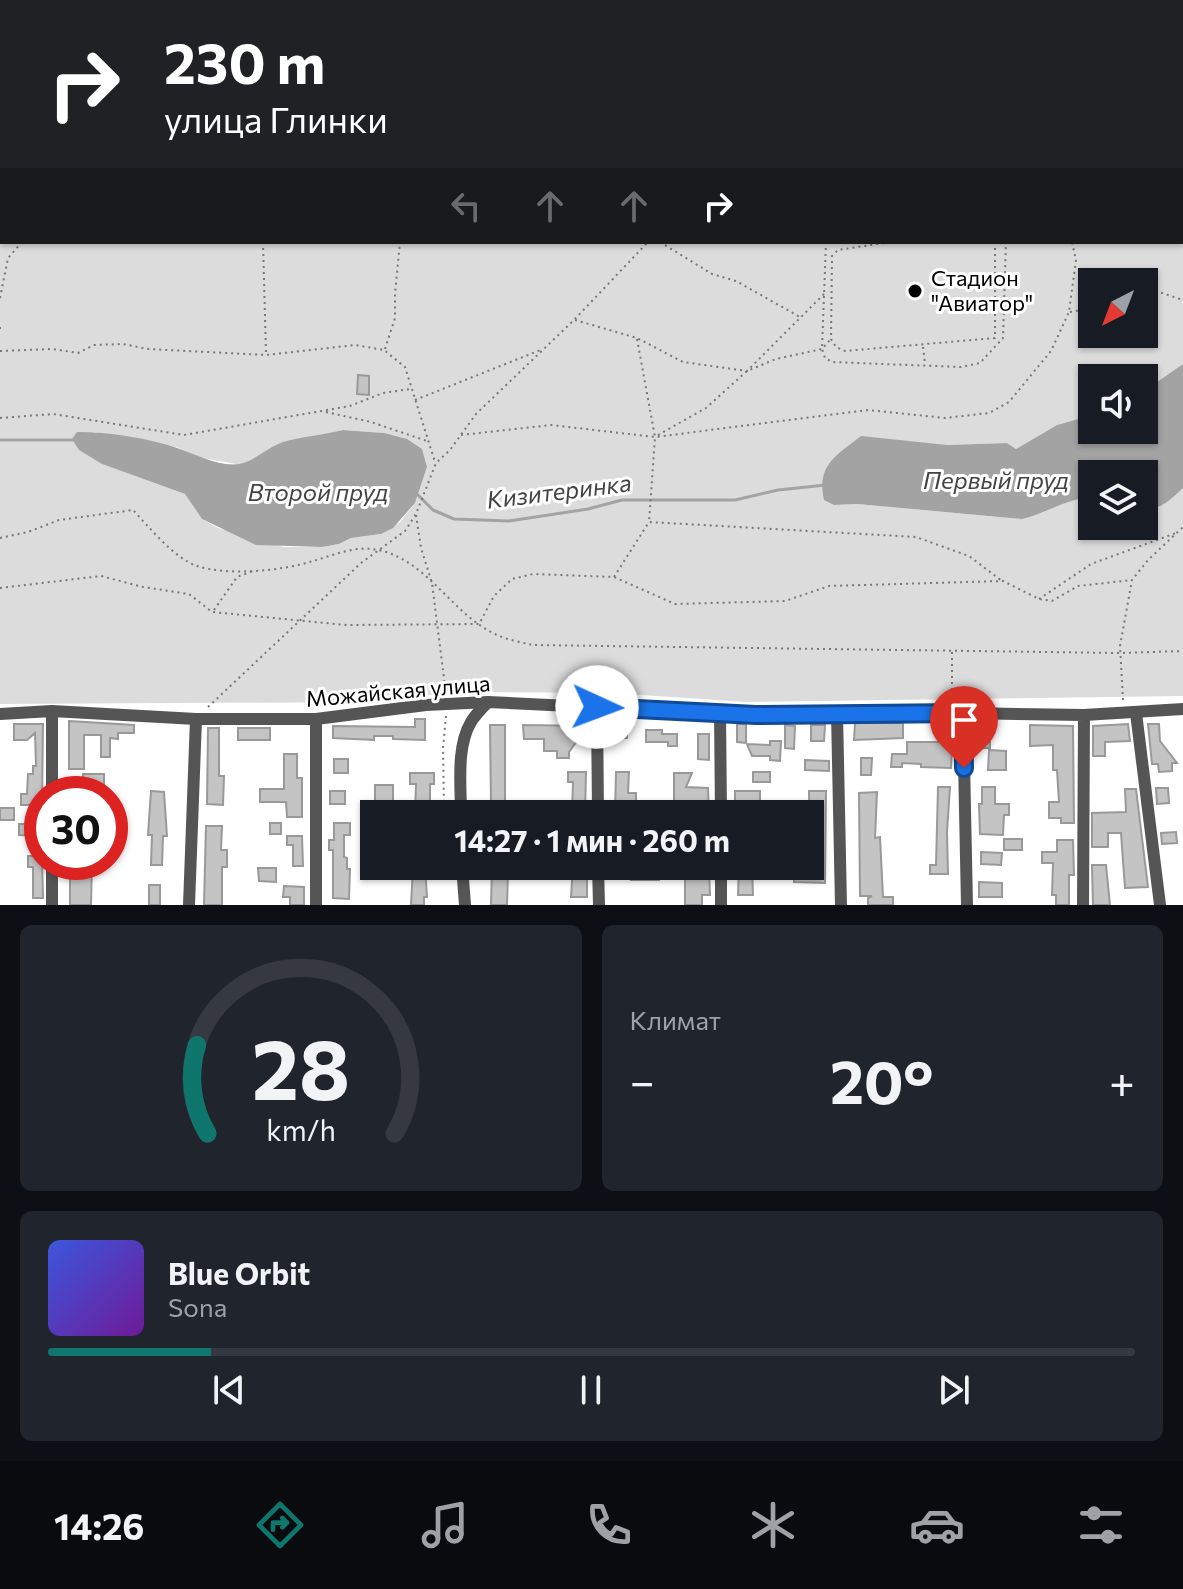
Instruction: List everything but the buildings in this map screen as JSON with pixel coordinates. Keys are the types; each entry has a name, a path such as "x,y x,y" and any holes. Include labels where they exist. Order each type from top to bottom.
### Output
{"street":[{"name":"Можайская улица","path":"0,714 52,711 196,719 316,719 488,702 756,715 1084,715 1183,709"},
{"path":"461,800 461,764 467,733 488,702"},
{"path":"597,707 598,800"},
{"path":"52,711 52,776"},
{"path":"720,712 721,800"},
{"path":"837,713 841,905"},
{"path":"958,713 967,905"},
{"path":"1130,713 1160,905"},
{"path":"1083,905 1084,715"},
{"path":"189,905 196,719"},
{"path":"316,719 316,905"},
{"path":"52,880 52,905"},
{"path":"463,880 465,905"},
{"path":"598,880 599,905"},
{"path":"721,880 721,905"}],"path":[{"path":"0,298 8,258 20,244"},
{"path":"263,244 266,355"},
{"path":"384,350 395,318 400,244"},
{"path":"196,719 361,563 405,531 416,514 436,463 476,414 574,320 646,244"},
{"path":"663,244 712,274 736,281 801,317"},
{"path":"826,244 822,349 825,358 832,362 961,367 980,363 1003,338 1006,244"},
{"path":"877,244 838,250 832,256 831,339 836,347 845,351 995,338 995,244"},
{"path":"461,435 551,425 655,437 868,410 945,418 989,413 1009,402 1051,351 1069,312 1076,260 1072,244"},
{"path":"1158,292 1183,300"},
{"path":"655,437 706,408 824,294"},
{"path":"1069,312 1078,310"},
{"path":"574,320 637,338 683,362 747,371 776,359 822,349 831,339"},
{"path":"614,577 649,522 655,437 637,338"},
{"path":"0,351 53,349 78,353 94,345 123,344 148,349 266,355 355,345 384,350 405,367 436,463"},
{"path":"923,344 925,365"},
{"path":"415,400 544,349"},
{"path":"0,418 53,414 184,435 350,406 383,393 411,389"},
{"path":"321,411 371,422 428,441"},
{"path":"0,538 28,532 59,520 133,510 166,544 195,566 254,570 294,567 360,548 379,550 409,562 479,624 496,635 532,645 1120,653 1183,651"},
{"path":"416,514 421,548 432,583 447,704 443,748 444,800"},
{"path":"649,522 916,537 969,556 1003,581 1039,599 1052,601 1078,586 1132,580"},
{"path":"1130,713 1120,653 1132,580 1183,527"},
{"path":"1039,599 1091,564 1177,533"},
{"path":"212,612 237,577 254,570"},
{"path":"479,624 494,596 512,579 533,574 614,577 675,604 785,601 829,586 1003,581"},
{"path":"0,588 101,576 189,594 212,612 346,625 479,624"},
{"path":"952,651 958,713"}],"shaded area":[{"path":"0,244 1183,244 1183,364 1158,381 1158,364 1078,364 1078,419 1057,425 1016,449 1007,443 947,445 834,505 857,504 1022,519 1078,500 1078,540 1158,540 1158,507 1183,488 1183,696 746,702 612,693 490,692 412,696 371,702 0,704","holes":["343,430 384,433 427,467 415,503 400,522 381,534 351,538 322,547 283,547 218,528 202,519 185,494 102,464 93,432 147,440 202,458 242,465 283,442 311,439"]}],"water":[{"name":"Первый пруд","path":"1183,364 1183,488 1158,507 1158,460 1078,460 1078,500 1022,519 857,504 834,505 824,500 823,478 830,462 861,436 947,445 1007,443 1016,449 1057,425 1078,419 1078,444 1158,444 1158,381"},
{"name":"Второй пруд","path":"343,430 384,433 407,439 422,449 427,467 415,503 393,528 381,534 351,538 322,547 256,545 202,519 185,494 102,464 79,450 72,439 77,432 129,436 224,464 239,464 283,442"}],"waterway":[{"name":"Кизитеринка","path":"0,440 76,440"},
{"name":"Кизитеринка","path":"414,494 433,510 454,519 509,521 588,509 622,500 735,500 778,490 826,485"}],"place":[{"name":"Стадион \"Авиатор\"","path":"915,291"}],"route":[{"path":"597,707 756,715 963,713 964,768"}]}
